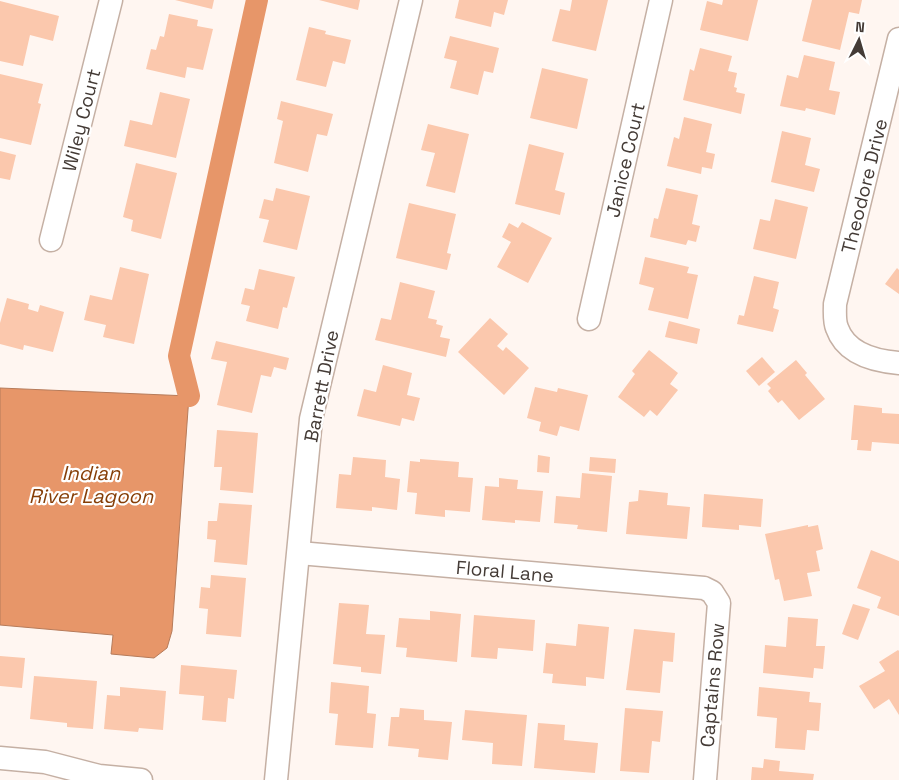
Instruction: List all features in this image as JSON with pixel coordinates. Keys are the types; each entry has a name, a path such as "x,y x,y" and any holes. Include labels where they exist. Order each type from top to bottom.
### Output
{"street":[{"name":"Wiley Court","path":"51,240 111,0"},
{"name":"Barrett Drive","path":"276,780 311,419 411,0"},
{"name":"Janice Court","path":"589,319 661,0"},
{"name":"Theodore Drive","path":"899,39 890,121 835,304 837,328 853,351 880,361 899,363"},
{"name":"Floral Lane","path":"298,553 704,588 712,592"},
{"name":"Captains Row","path":"705,780 719,603 712,592"},
{"path":"0,758 45,762 99,776 141,780"}],"water":[{"name":"Indian River Lagoon","path":"0,388 189,396 172,631 167,648 154,658 111,654 113,635 0,625"}],"building":[{"path":"175,0 214,0 212,9"},
{"path":"319,0 360,0 358,10"},
{"path":"459,0 508,0 504,15 494,12 491,27 455,18"},
{"path":"572,0 608,0 596,51 552,41 560,9 570,11"},
{"path":"723,0 758,0 748,41 700,30 707,1 722,5"},
{"path":"812,0 862,0 859,14 849,12 840,50 802,41"},
{"path":"0,1 59,16 53,41 30,35 23,66 0,61"},
{"path":"169,14 198,20 197,26 213,29 203,70 187,67 185,78 146,69 151,49 156,50 160,36 164,37"},
{"path":"309,27 326,31 325,34 351,40 345,64 333,61 326,87 296,80"},
{"path":"450,36 499,48 493,73 484,71 478,95 450,88 457,61 444,58"},
{"path":"700,48 732,56 728,71 737,73 734,87 737,88 736,92 745,94 741,114 683,100 690,69 694,71"},
{"path":"804,55 835,62 829,90 840,92 835,115 806,108 805,111 780,106 787,75 798,78"},
{"path":"542,68 588,79 577,129 530,118"},
{"path":"0,74 43,84 38,103 41,104 31,145 0,138"},
{"path":"160,92 190,99 176,158 124,146 130,120 152,125"},
{"path":"281,101 333,114 327,136 317,134 308,172 274,163 283,121 277,119"},
{"path":"684,117 712,124 706,152 715,154 712,169 702,167 701,174 667,166 674,137 679,139"},
{"path":"428,124 469,134 455,193 426,186 435,153 421,150"},
{"path":"782,131 811,138 805,165 820,169 814,192 771,182"},
{"path":"529,144 564,153 555,190 565,193 560,215 515,204"},
{"path":"0,151 16,155 10,180 0,178"},
{"path":"136,163 177,173 161,239 131,231 133,220 123,217"},
{"path":"276,188 310,196 297,250 263,242 269,220 259,218 264,199 273,201"},
{"path":"666,188 698,195 692,224 700,226 696,242 688,240 686,245 650,237 654,218 658,219"},
{"path":"775,199 808,207 796,259 753,249 760,219 770,221"},
{"path":"409,203 456,214 447,253 451,254 447,270 396,258"},
{"path":"522,222 552,238 528,283 497,267 511,242 502,237 509,223 518,228"},
{"path":"645,257 689,267 687,273 698,275 688,319 648,310 654,288 639,284"},
{"path":"120,267 149,274 134,344 103,337 106,325 84,320 90,295 112,300"},
{"path":"897,268 899,270 899,294 885,284"},
{"path":"259,269 295,277 287,308 283,307 278,329 246,321 250,306 241,304 245,288 254,290"},
{"path":"754,276 779,282 773,308 779,310 773,332 737,324 739,315 744,316"},
{"path":"400,282 435,291 428,318 437,320 436,324 443,326 440,337 450,339 446,357 375,340 381,318 391,320"},
{"path":"7,298 29,304 28,309 38,312 40,305 64,312 53,352 24,345 23,350 0,344 0,323"},
{"path":"490,318 508,334 497,346 503,351 506,347 529,368 504,395 458,352"},
{"path":"669,321 700,329 697,344 665,337"},
{"path":"216,341 289,358 286,370 274,367 271,377 261,375 252,413 217,405 227,362 211,359"},
{"path":"649,350 678,373 670,384 678,390 657,416 650,410 644,417 618,397 635,374 632,371"},
{"path":"762,357 775,372 759,386 746,371"},
{"path":"796,360 807,373 805,375 825,399 799,420 782,400 778,403 768,391 771,388 767,384"},
{"path":"383,365 412,373 407,395 420,398 414,421 402,418 400,426 357,416 364,389 376,392"},
{"path":"535,387 557,392 558,388 588,395 579,431 560,426 557,436 539,431 541,422 527,418"},
{"path":"854,405 882,408 882,413 899,414 899,444 872,442 871,451 857,450 858,440 851,440"},
{"path":"217,430 258,433 253,493 220,490 222,467 214,467"},
{"path":"538,455 550,457 549,473 537,472"},
{"path":"353,457 386,460 385,477 400,479 397,510 372,507 372,511 336,508 339,474 351,475"},
{"path":"590,457 616,459 615,473 589,471"},
{"path":"420,459 459,462 458,477 473,478 470,512 445,510 445,517 415,514 417,493 407,492 410,461 420,462"},
{"path":"582,473 612,476 607,532 577,529 578,525 554,523 556,496 580,498"},
{"path":"499,478 518,480 517,489 543,491 540,522 515,520 515,523 482,520 485,486 499,487"},
{"path":"639,490 668,493 667,505 690,507 687,539 626,534 629,502 638,501"},
{"path":"704,494 763,499 761,527 739,525 739,530 702,527"},
{"path":"219,503 252,505 247,565 214,562 216,540 207,539 208,521 217,521"},
{"path":"808,525 808,527 818,525 823,549 816,551 820,571 807,573 812,596 784,601 779,579 775,580 765,534"},
{"path":"871,550 899,561 899,616 877,608 881,597 857,588"},
{"path":"211,575 246,578 241,637 206,634 208,609 199,608 201,587 210,588"},
{"path":"339,603 369,605 366,634 385,635 381,674 361,672 361,667 333,664"},
{"path":"853,604 870,609 858,640 842,634"},
{"path":"430,611 461,614 457,662 406,657 407,648 396,647 399,618 430,620"},
{"path":"474,615 535,620 533,651 498,648 497,659 471,657"},
{"path":"788,617 818,619 816,646 825,646 823,669 814,668 813,678 763,673 765,645 786,647"},
{"path":"578,624 609,627 604,679 586,677 586,686 552,683 553,674 543,673 546,643 576,646"},
{"path":"634,629 675,633 673,662 663,661 660,693 626,690"},
{"path":"898,650 899,715 889,699 874,709 859,686 885,671 879,662"},
{"path":"0,656 25,658 22,688 0,686"},
{"path":"181,665 237,670 234,699 228,698 226,722 202,720 204,696 179,694"},
{"path":"34,676 97,681 93,729 67,727 67,723 30,719"},
{"path":"331,682 369,686 367,713 376,714 373,748 335,745 338,714 329,713"},
{"path":"120,687 166,691 163,730 139,728 138,732 104,729 107,695 120,696"},
{"path":"759,687 810,692 809,702 821,703 819,731 807,730 805,750 775,748 777,718 757,716"},
{"path":"400,708 424,710 424,720 452,722 448,760 418,757 419,749 388,746 391,717 399,717"},
{"path":"625,708 663,711 660,742 652,741 649,773 620,771"},
{"path":"465,710 527,715 522,766 492,764 493,743 462,740"},
{"path":"538,723 565,725 564,740 598,743 595,773 534,768"},
{"path":"764,759 780,761 779,771 814,774 813,780 751,780 752,767 763,768"}],"waterway":[{"path":"189,396 179,356 257,0"}]}
